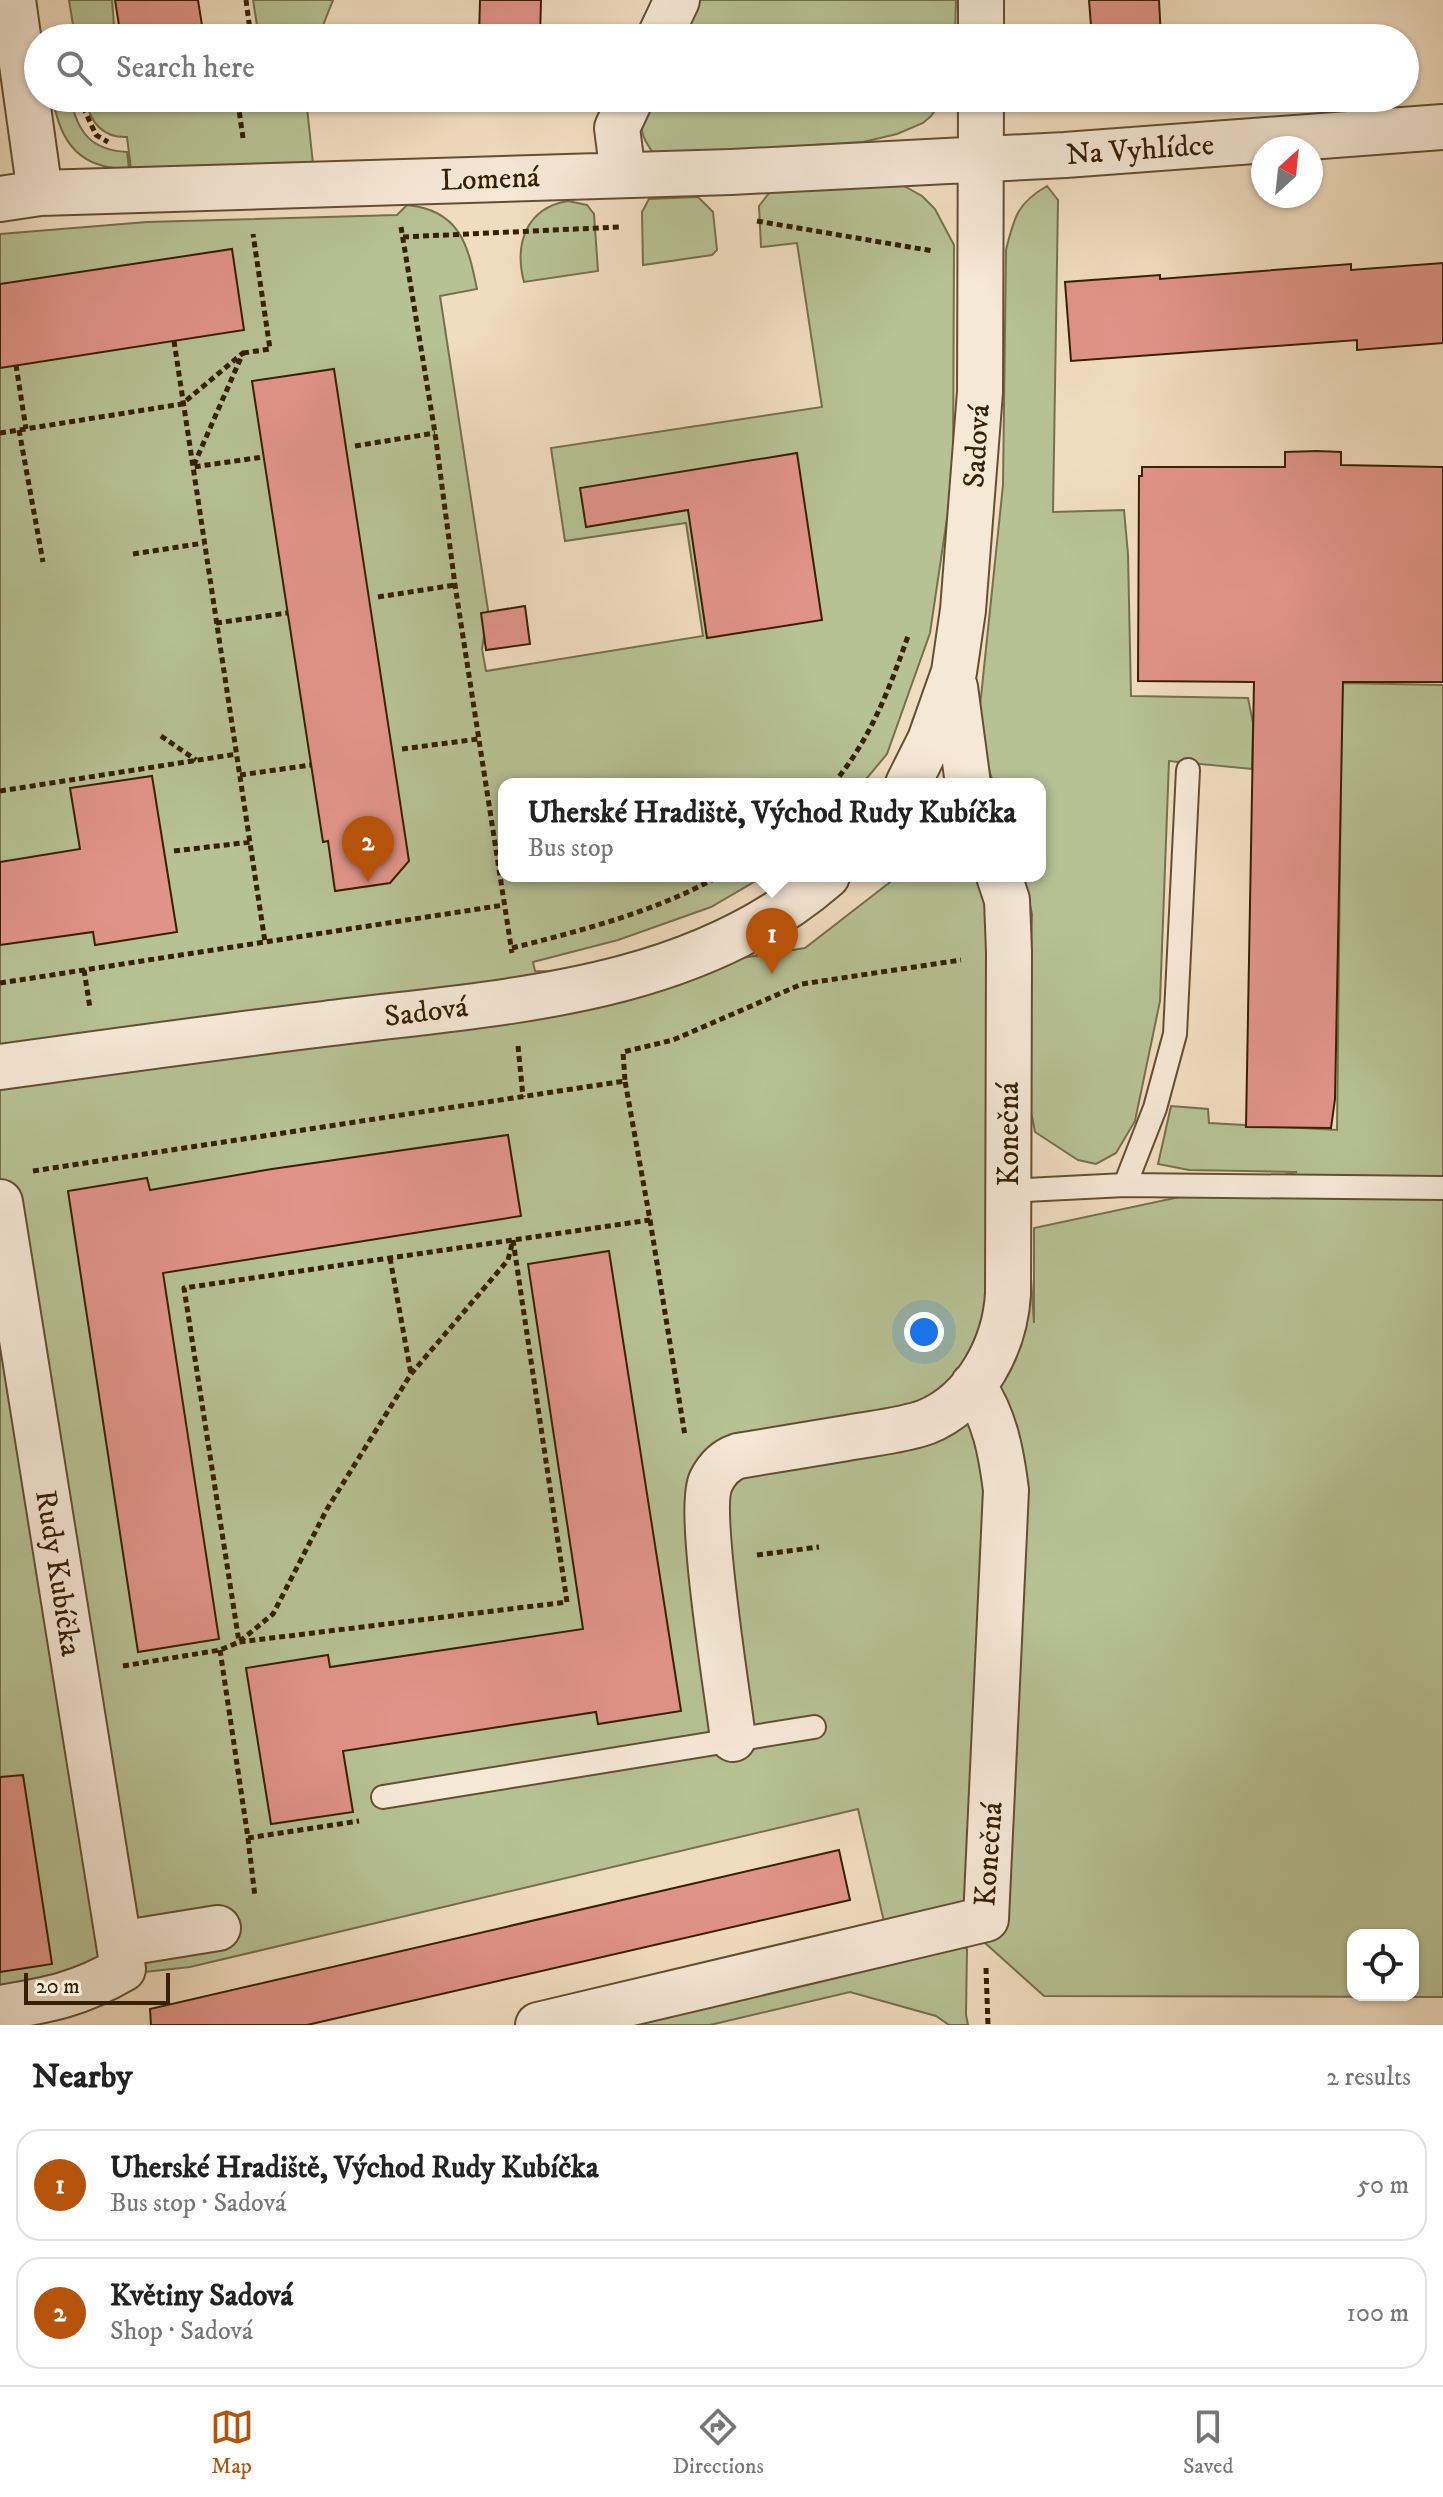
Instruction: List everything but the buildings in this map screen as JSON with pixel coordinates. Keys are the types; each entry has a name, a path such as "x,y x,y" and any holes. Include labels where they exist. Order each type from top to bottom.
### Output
{"street":[{"path":"13,0 20,196"},
{"path":"666,24 677,0"},
{"path":"981,0 981,24"},
{"path":"623,175 617,128 624,112"},
{"name":"Sadová","path":"911,778 930,740 954,672 963,610 980,392 981,112"},
{"name":"Na Vyhlídce","path":"981,158 1065,155 1443,127"},
{"name":"Lomená","path":"20,196 731,172 981,158"},
{"path":"954,672 967,778"},
{"name":"Sadová","path":"0,1067 515,999 641,974 683,960 774,916 819,882"},
{"name":"Konečná","path":"711,1482 722,1465 738,1456 926,1422 955,1404 993,1357 1007,1310 1009,952 1007,900 1001,882"},
{"name":"Rudy Kubíčka","path":"0,1202 123,1969 92,1987 53,2000 0,2008"},
{"name":"Konečná","path":"538,2025 986,1919 1006,1490 999,1439 973,1385"},
{"path":"711,1482 708,1515 711,1561 733,1739"},
{"path":"119,1944 218,1928"}],"lane":[{"path":"1125,1185 1155,1108 1175,1034 1188,770"},
{"path":"1008,1191 1125,1185 1443,1188"},
{"path":"383,1797 814,1727"}],"path":[{"path":"246,0 249,24"},
{"path":"85,112 96,135 113,144"},
{"path":"239,112 243,139"},
{"path":"229,140 255,138"},
{"path":"397,215 435,433 498,867"},
{"path":"748,221 953,254 980,253"},
{"path":"403,237 628,226"},
{"path":"0,433 182,404 243,353 270,349 252,231"},
{"path":"174,341 265,942"},
{"path":"193,467 243,353"},
{"path":"16,365 22,430 43,562"},
{"path":"355,446 435,433"},
{"path":"193,467 263,457"},
{"path":"133,554 204,543"},
{"path":"378,597 455,585"},
{"path":"216,623 287,613"},
{"path":"838,778 854,759 886,700 910,630"},
{"path":"161,736 197,760"},
{"path":"402,749 478,739"},
{"path":"0,791 237,754"},
{"path":"240,775 311,765"},
{"path":"174,851 251,842"},
{"path":"500,882 512,948 523,1097"},
{"path":"512,948 584,930 683,896 708,882"},
{"path":"0,983 504,905"},
{"path":"711,1482 686,1438 625,1081 623,1052 673,1040 802,984 1009,952"},
{"path":"31,1172 625,1081"},
{"path":"239,1642 184,1288 650,1220"},
{"path":"239,1642 273,1614 327,1509 411,1374 508,1260 513,1240"},
{"path":"75,1672 220,1650 239,1642 567,1602 513,1240"},
{"path":"390,1258 411,1374"},
{"path":"711,1561 819,1547"},
{"path":"220,1650 248,1838 372,1819 369,1799 383,1797"},
{"path":"986,1919 988,2025"}],"green space":[{"path":"69,0 112,0 114,24 73,24"},
{"path":"253,0 333,0 324,24 257,24"},
{"path":"695,0 956,0 955,24 684,24"},
{"path":"74,112 82,130 95,143 127,152 129,169 112,168 86,159 67,141 56,114"},
{"path":"307,112 313,164 131,169 127,137 104,131 90,114"},
{"path":"645,112 934,112 923,123 897,134 863,142 655,155 643,134"},
{"path":"876,183 904,186 922,196 935,209 954,245 953,478 930,633 887,754 867,778 498,778 498,882 754,882 711,907 618,940 533,962 535,971 641,974 805,948 890,882 981,882 1009,952 1034,1323 1034,1228 1297,1172 1189,1170 1158,1164 1171,1106 1208,1109 1209,1123 1337,1130 1342,683 1443,685 1443,1997 1419,1997 1419,1929 1347,1929 1347,1997 1044,1996 965,1925 887,1935 858,1809 190,1967 53,1982 0,1993 0,234 147,222 397,215 407,205 425,208 450,222 465,244 477,289 440,296 488,610 482,649 486,671 703,636 686,523 565,541 551,448 822,407 797,243 761,247 759,206 770,192"},
{"path":"1047,186 1058,200 1053,512 1124,510 1131,696 1248,698 1253,723 1252,769 1169,761 1160,1001 1135,1121 1116,1153 1096,1164 1078,1160 1035,1132 1028,1096 1032,914 1025,882 1046,882 1046,778 992,778 979,716 1003,485 1006,250 1018,212"},
{"path":"698,197 713,212 717,250 712,255 643,265 642,212 649,199"},
{"path":"568,201 587,205 594,214 598,271 524,282 521,254 526,230 542,211"},
{"path":"958,1944 967,1949 968,2025 949,2025 936,2016 850,1992 710,2025 590,2025"}],"place":[{"name":"Květiny Sadová","path":"368,882"},
{"name":"Uherské Hradiště, Východ Rudy Kubíčka","path":"772,974"}]}
